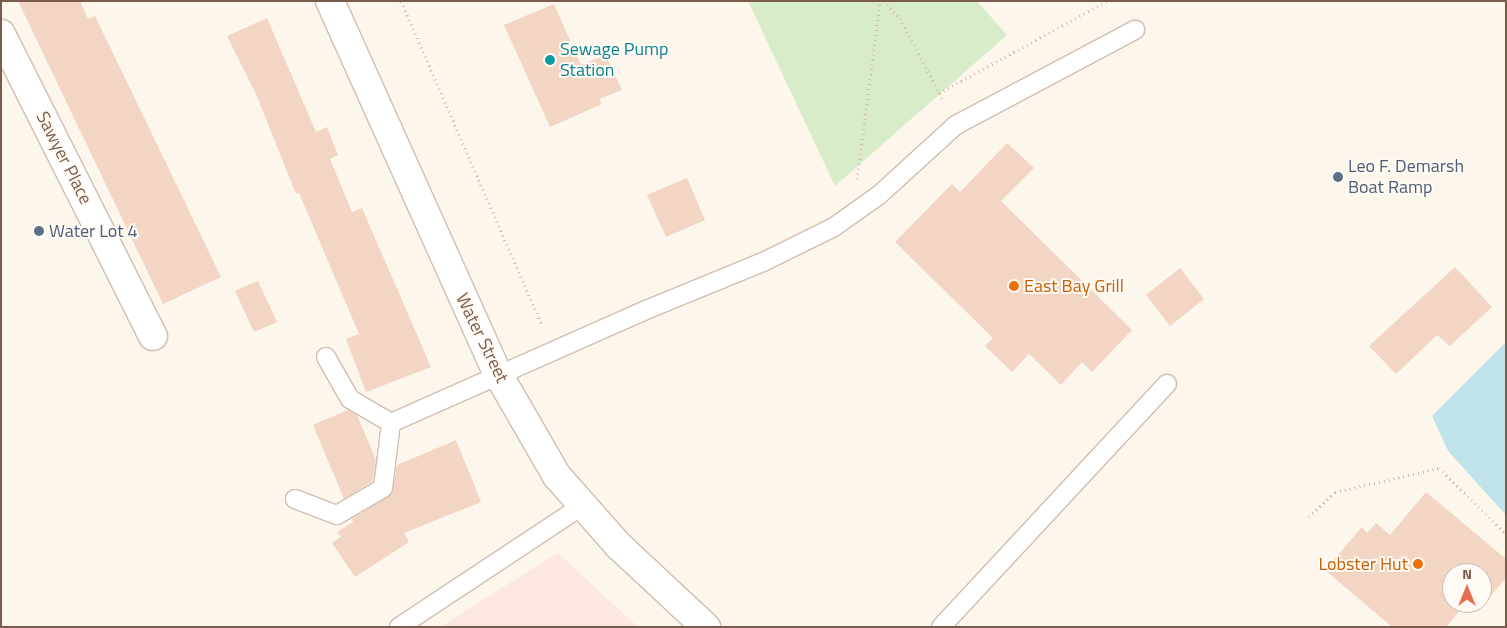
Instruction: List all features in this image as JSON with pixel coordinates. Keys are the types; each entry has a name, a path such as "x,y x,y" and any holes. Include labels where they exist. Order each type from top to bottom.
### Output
{"main road":[{"name":"Water Street","path":"330,1 498,374 557,476 619,546 706,627"},
{"name":"Sawyer Place","path":"1,34 153,336"}],"lane":[{"path":"391,423 498,374 764,262 853,213 879,195 956,125 1135,30"},
{"path":"326,357 350,398 391,423"},
{"path":"940,627 1167,384"},
{"path":"295,499 336,515 383,488 391,423"},
{"path":"399,627 583,505"}],"path":[{"path":"402,1 541,323"},
{"path":"882,1 900,18 956,125"},
{"path":"853,213 882,1"},
{"path":"939,93 1106,1"},
{"path":"1309,518 1335,492 1439,468 1506,534"}],"shaded area":[{"path":"558,553 638,627 440,627"}],"green space":[{"path":"748,1 977,1 1007,35 835,186"}],"water":[{"path":"1506,342 1506,515 1448,451 1432,416"}],"building":[{"path":"18,1 80,1 88,19 95,16 221,277 163,304"},
{"name":"Sewage Pump Station","path":"554,4 581,65 606,55 622,90 599,99 602,104 550,127 504,25"},
{"path":"267,18 316,132 327,127 338,155 330,159 352,212 362,208 431,367 366,392 346,339 359,334 299,193 296,194 256,94 227,36"},
{"name":"East Bay Grill","path":"1007,143 1034,168 1001,201 1132,330 1092,372 1082,362 1061,385 1029,354 1012,372 985,346 993,338 895,242 952,184 960,192"},
{"path":"687,178 705,220 666,237 647,195"},
{"path":"1455,267 1492,307 1450,346 1437,335 1396,374 1369,346"},
{"path":"1180,268 1204,299 1170,326 1146,295"},
{"path":"258,281 277,322 254,332 235,291"},
{"path":"348,410 357,415 376,460 373,481 344,499 313,425"},
{"path":"456,440 481,502 404,533 409,542 355,577 332,543 341,537 337,532 353,522 352,519 392,494 397,465"},
{"name":"Lobster Hut","path":"1426,492 1506,559 1506,578 1492,594 1492,563 1442,563 1442,613 1458,613 1446,627 1392,627 1325,570 1362,527 1367,533 1376,523 1390,535"}],"place":[{"name":"Sewage Pump Station","path":"550,60"},
{"name":"Leo F. Demarsh Boat Ramp","path":"1338,177"},
{"name":"Water Lot 4","path":"39,231"},
{"name":"East Bay Grill","path":"1014,286"},
{"name":"Lobster Hut","path":"1418,564"}]}
